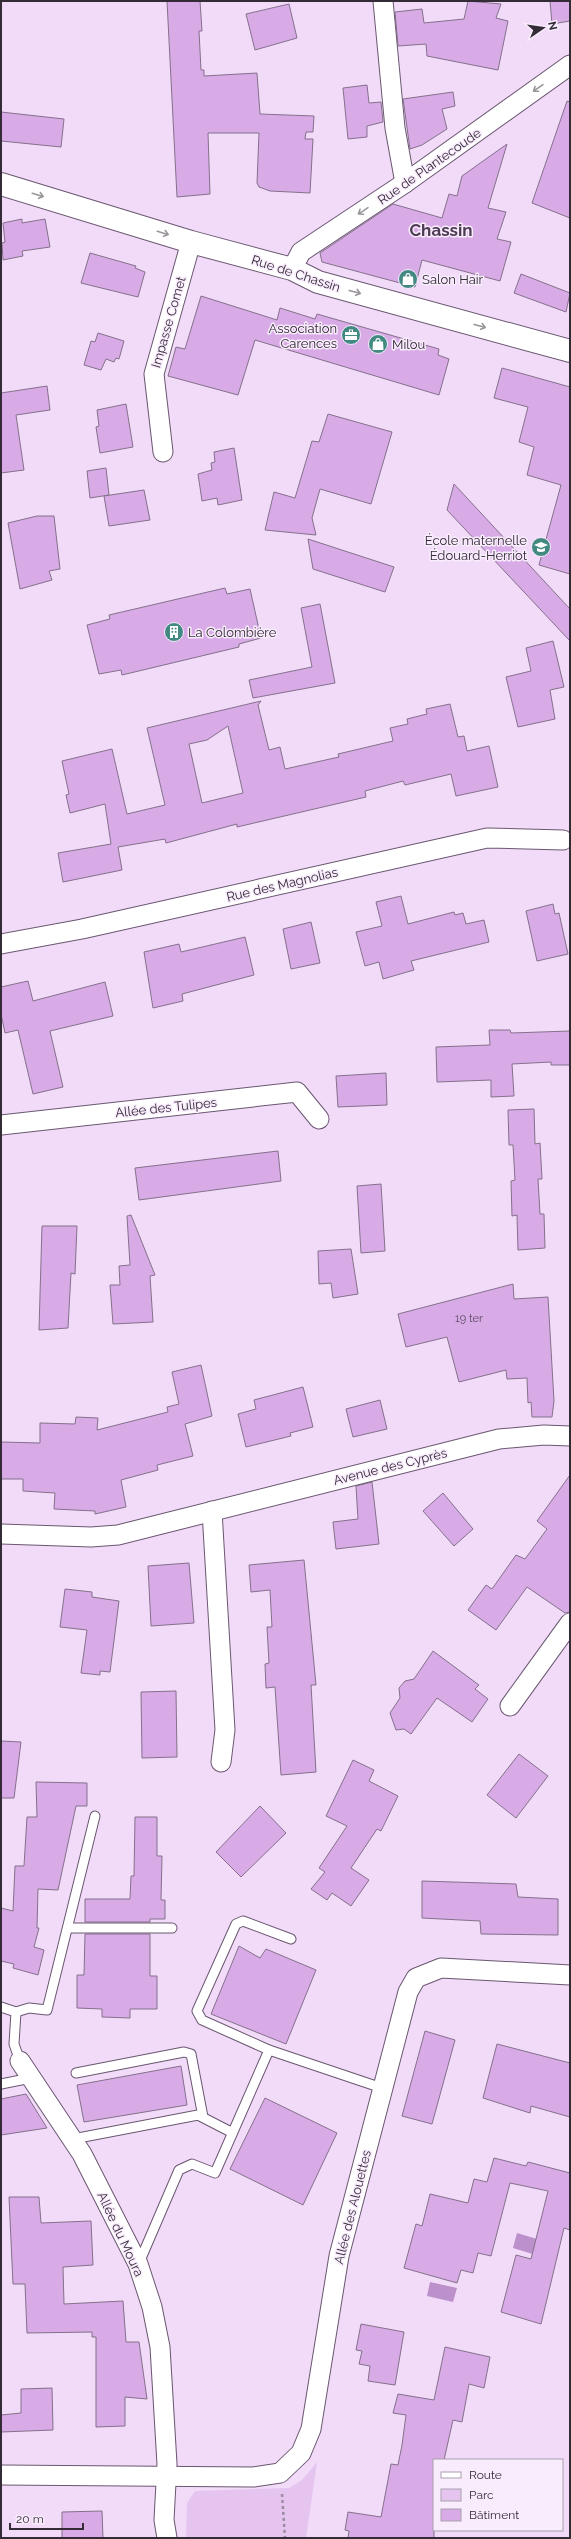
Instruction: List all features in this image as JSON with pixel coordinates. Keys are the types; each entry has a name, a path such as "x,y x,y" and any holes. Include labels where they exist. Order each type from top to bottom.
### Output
{"street":[{"path":"383,1 394,128 405,183"},
{"name":"Rue de Plantecoude","path":"292,269 300,252 405,183 570,65"},
{"name":"Rue de Chassin","path":"1,184 191,242 292,269 318,282 570,351"},
{"name":"Impasse Comet","path":"163,452 154,374 191,242"},
{"name":"Rue des Magnolias","path":"1,944 82,929 487,838 564,840"},
{"name":"Allée des Tulipes","path":"1,1125 297,1092 319,1119"},
{"name":"Avenue des Cyprès","path":"1,1534 91,1537 118,1535 499,1439 544,1435 570,1436"},
{"path":"212,1511 225,1730 221,1762"},
{"path":"510,1706 570,1623"},
{"name":"Allée des Alouettes","path":"280,2473 301,2453 311,2429 338,2256 408,1992 416,1978 441,1968 570,1975"},
{"name":"Allée du Moura","path":"20,2061 73,2139 138,2264 152,2307 160,2347 168,2476 164,2520 167,2538"},
{"path":"1,2475 253,2477 280,2473"}],"lane":[{"path":"1,2007 16,2012 30,2008 47,2010 95,1816"},
{"path":"291,1939 243,1921 236,1924 197,2011 202,2020 269,2050 382,2088"},
{"path":"68,1928 172,1928"},
{"path":"16,2012 14,2044 20,2061"},
{"path":"138,2264 179,2170 192,2164 215,2173 231,2132 269,2050"},
{"path":"76,2073 184,2052 191,2054 203,2117"},
{"path":"1,2084 31,2078"},
{"path":"73,2139 198,2115 231,2132"}],"path":[{"path":"280,2473 285,2538"}],"green space":[{"path":"317,2462 306,2538 186,2538 187,2503 195,2491 289,2488 302,2480"}],"shaded area":[{"path":"517,2233 547,2242 542,2257 513,2248"},
{"path":"430,2282 457,2288 453,2302 427,2296"}],"building":[{"path":"167,1 200,1 202,31 199,31 201,70 204,70 204,76 257,73 260,114 314,116 313,132 306,132 305,139 313,139 310,193 270,191 259,187 257,183 259,133 208,133 210,194 177,197"},
{"path":"468,1 501,4 496,18 508,21 498,70 427,56 426,44 398,46 395,12 422,9 424,23 464,19"},
{"path":"550,1 570,1 570,21 552,24"},
{"path":"289,4 297,38 255,50 246,14"},
{"path":"367,85 369,103 381,102 383,122 367,126 367,137 348,139 343,88"},
{"path":"453,92 455,106 442,109 447,129 422,145 410,149 403,99"},
{"path":"567,101 570,102 570,218 532,203"},
{"path":"1,112 64,119 61,147 1,141"},
{"path":"507,144 488,208 506,212 497,239 511,242 500,281 422,260 415,287 322,262 320,253 393,204 442,218 449,194 457,196 462,176"},
{"path":"22,219 22,223 45,219 50,247 22,251 23,256 3,260 2,243 5,242 3,223"},
{"path":"90,253 136,266 135,268 145,272 138,297 81,283"},
{"path":"521,274 570,293 566,312 514,293"},
{"path":"201,296 277,320 280,308 315,319 317,314 439,349 438,355 449,359 439,395 255,340 238,395 168,376 176,347 185,349"},
{"path":"98,333 124,341 119,359 116,358 114,362 106,359 101,370 84,365 91,341 95,342"},
{"path":"502,368 570,387 570,574 539,565 561,485 527,475 534,447 519,442 528,407 494,398"},
{"path":"47,386 50,410 16,415 24,470 1,473 1,393"},
{"path":"126,404 133,447 100,453 96,427 99,426 97,410"},
{"path":"328,414 392,432 371,504 320,489 312,518 316,535 265,530 274,492 295,498 312,441 319,442"},
{"path":"234,448 242,500 218,505 217,498 202,501 198,474 212,470 211,463 215,462 214,452"},
{"path":"106,468 109,495 90,498 87,471"},
{"path":"454,484 570,609 570,641 447,510"},
{"path":"144,490 150,520 109,526 104,496"},
{"path":"37,516 54,516 60,569 49,571 52,580 20,589 8,523"},
{"path":"308,539 394,567 385,592 313,569"},
{"name":"La Colombière","path":"225,588 227,594 250,589 261,638 239,644 239,647 122,675 121,670 99,674 87,625 110,619 109,615"},
{"path":"320,604 335,683 253,698 249,680 312,667 301,608"},
{"path":"553,641 564,687 550,690 555,719 518,727 506,677 531,671 526,648"},
{"path":"261,701 258,705 269,750 280,747 285,769 339,757 338,754 393,741 390,728 408,724 407,719 427,714 426,709 450,704 458,737 464,736 467,751 489,746 498,787 456,796 451,774 405,785 403,781 365,791 366,797 237,827 237,824 166,843 165,839 118,847 122,870 63,882 58,853 111,844 105,804 70,813 66,795 69,794 62,761 112,749 127,814 165,805 147,728","holes":["228,726 243,793 202,803 189,744 207,740"]},
{"path":"401,896 408,924 454,912 455,915 463,913 466,924 484,920 489,942 411,961 414,970 383,979 379,962 365,966 356,932 382,926 376,902"},
{"path":"553,904 555,914 559,913 568,954 537,961 526,911"},
{"path":"311,922 320,963 291,969 283,929"},
{"path":"245,937 254,975 182,994 183,1001 153,1008 144,952 179,944 181,952"},
{"path":"28,981 33,1001 105,982 113,1016 50,1031 63,1087 33,1094 18,1030 5,1033 1,1014 1,987"},
{"path":"489,1030 510,1030 511,1033 570,1031 570,1065 551,1065 551,1062 512,1064 514,1096 491,1097 491,1080 437,1082 436,1047 490,1045"},
{"path":"386,1073 387,1105 338,1107 336,1076"},
{"path":"534,1109 535,1144 540,1143 542,1179 538,1179 540,1214 544,1214 545,1248 518,1250 517,1215 512,1216 511,1181 515,1180 513,1145 509,1145 508,1110"},
{"path":"278,1151 281,1181 139,1200 135,1168"},
{"path":"381,1184 385,1251 361,1253 357,1186"},
{"path":"131,1215 155,1275 150,1276 153,1322 113,1324 110,1285 120,1285 119,1266 130,1265 127,1216"},
{"path":"42,1226 77,1226 75,1274 71,1273 68,1328 39,1330"},
{"path":"351,1249 358,1294 333,1298 331,1283 319,1284 318,1251"},
{"path":"513,1284 514,1299 548,1297 554,1401 552,1417 532,1417 531,1402 528,1403 527,1378 507,1379 506,1370 459,1382 447,1337 406,1347 398,1314"},
{"path":"201,1365 212,1416 185,1424 193,1456 157,1465 158,1470 121,1480 126,1507 95,1514 95,1511 54,1509 55,1493 23,1491 23,1479 1,1479 1,1442 40,1443 40,1423 75,1424 76,1417 98,1418 97,1430 168,1412 167,1407 179,1404 172,1372"},
{"path":"303,1387 313,1427 290,1433 291,1436 246,1447 238,1414 256,1409 254,1400"},
{"path":"380,1400 387,1429 353,1437 346,1409"},
{"path":"570,1475 570,1612 565,1613 527,1587 496,1630 468,1610 486,1585 492,1589 516,1555 525,1559 547,1529 537,1521"},
{"path":"372,1482 379,1544 336,1549 333,1522 358,1519 356,1486"},
{"path":"443,1493 473,1529 454,1546 423,1511"},
{"path":"304,1560 316,1685 311,1685 316,1772 281,1775 275,1687 266,1688 265,1664 269,1663 267,1627 272,1627 270,1590 251,1592 249,1565"},
{"path":"189,1563 194,1623 151,1626 148,1566"},
{"path":"65,1589 92,1592 92,1597 119,1601 110,1672 100,1671 100,1675 81,1673 87,1630 60,1627"},
{"path":"433,1651 479,1685 475,1689 488,1699 472,1722 437,1698 411,1734 404,1729 396,1730 390,1713 400,1698 399,1688 405,1681 414,1679"},
{"path":"176,1691 177,1757 142,1758 141,1692"},
{"path":"1,1741 21,1742 14,1798 1,1798"},
{"path":"519,1754 548,1776 516,1818 487,1795"},
{"path":"353,1760 374,1770 369,1781 398,1796 381,1831 377,1829 351,1868 369,1880 351,1906 332,1893 327,1900 311,1889 325,1872 319,1868 347,1826 326,1816"},
{"path":"36,1782 87,1783 87,1806 76,1806 58,1890 38,1889 37,1928 39,1928 34,1947 44,1950 38,1975 13,1968 14,1964 1,1961 1,1908 13,1911 15,1866 24,1866 27,1817 37,1817"},
{"path":"260,1806 286,1833 241,1877 216,1852"},
{"path":"135,1817 157,1817 157,1856 162,1856 161,1900 165,1900 165,1919 150,1919 150,1922 85,1922 85,1899 130,1899 131,1876 134,1876"},
{"path":"422,1881 516,1884 518,1897 558,1899 558,1935 481,1934 480,1921 422,1918"},
{"path":"85,1934 150,1934 150,1976 157,1976 157,2009 130,2009 130,2018 102,2017 102,2009 77,2008 77,1975 84,1975"},
{"path":"239,1946 260,1958 266,1949 316,1970 286,2044 211,2014"},
{"path":"425,2031 455,2040 432,2124 402,2116"},
{"path":"497,2044 570,2063 570,2117 531,2106 530,2113 483,2098"},
{"path":"181,2066 187,2105 84,2122 77,2085"},
{"path":"26,2094 47,2128 1,2135 1,2099"},
{"path":"265,2098 337,2133 303,2205 230,2169"},
{"path":"494,2158 526,2166 528,2162 570,2173 570,2230 564,2228 541,2324 501,2312 516,2255 531,2259 548,2191 510,2183 491,2256 478,2253 473,2273 461,2270 457,2283 404,2268 416,2224 422,2226 430,2194 468,2203 474,2179 487,2182"},
{"path":"9,2197 39,2197 41,2223 91,2221 93,2265 63,2267 64,2304 123,2301 126,2342 139,2342 147,2399 125,2397 125,2426 96,2427 96,2337 92,2337 92,2332 27,2333 25,2284 13,2284"},
{"path":"361,2324 404,2332 395,2385 368,2381 370,2366 359,2364 362,2351 356,2350"},
{"path":"445,2347 490,2357 484,2388 469,2384 462,2422 453,2420 444,2459 433,2459 434,2538 348,2538 349,2531 345,2530 348,2512 381,2517 391,2464 398,2465 402,2445 406,2415 393,2413 398,2394 434,2400"},
{"path":"52,2388 53,2430 1,2432 1,2415 21,2413 21,2389"},
{"path":"102,2511 103,2538 62,2538 62,2512"}],"place":[{"name":"Salon Hair","path":"408,279"},
{"name":"Association Carences","path":"351,335"},
{"name":"Milou","path":"378,344"},
{"name":"École maternelle Édouard-Herriot","path":"541,547"},
{"name":"La Colombière","path":"174,632"}],"district":[{"name":"Chassin","path":"441,230"}]}
